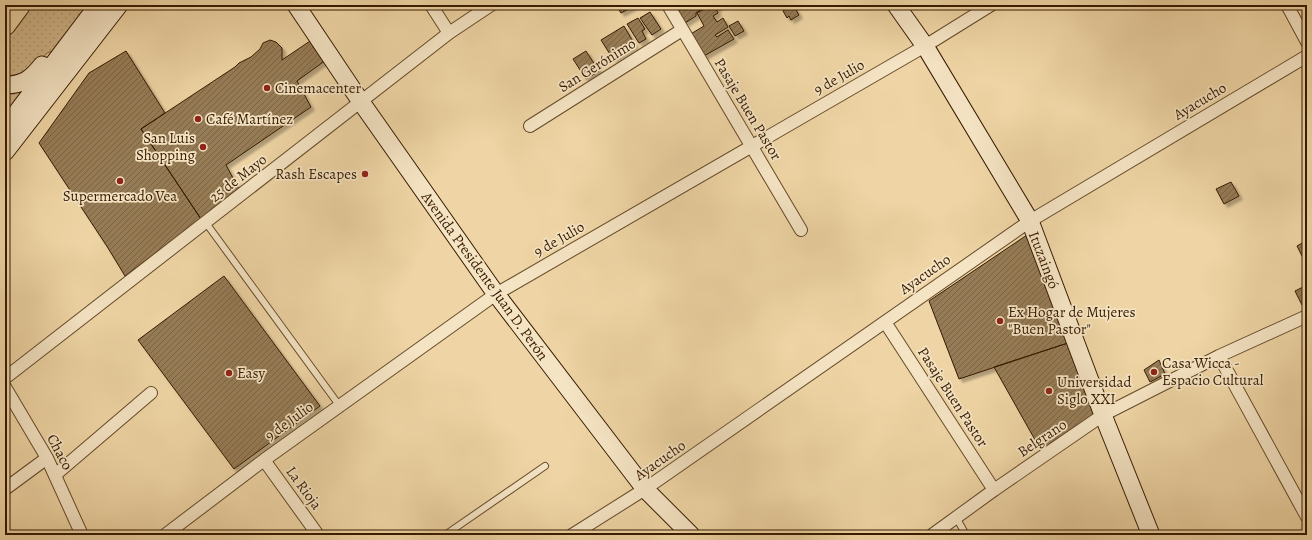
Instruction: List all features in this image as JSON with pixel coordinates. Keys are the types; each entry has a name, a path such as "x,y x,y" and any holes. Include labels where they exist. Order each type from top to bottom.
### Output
{"highway":[{"path":"5,24 19,5"}],"street":[{"path":"5,128 98,5"},
{"path":"5,152 118,5"},
{"name":"Avenida Presidente Juan D. Perón","path":"296,5 360,102 496,294 646,489 691,535"},
{"path":"431,5 450,33"},
{"name":"25 de Mayo","path":"5,378 360,102 450,33 491,5"},
{"name":"Pasaje Buen Pastor","path":"668,5 801,230"},
{"name":"Ituzaingó","path":"896,5 925,46 1030,221 1103,415 1151,535"},
{"name":"9 de Julio","path":"165,535 339,405 496,294 925,46 991,5"},
{"path":"1287,5 1307,42"},
{"name":"San Gerónimo","path":"530,126 682,30"},
{"path":"5,85 12,85 27,81 33,77 49,57 63,52"},
{"name":"Ayacucho","path":"572,535 646,489 1030,221 1307,56"},
{"name":"Belgrano","path":"932,535 956,516 1103,415 1219,356 1307,316"},
{"name":"Pasaje Buen Pastor","path":"885,322 994,490"},
{"path":"1219,356 1307,517"},
{"name":"Chaco","path":"5,387 47,458 82,535"},
{"path":"55,475 151,393"},
{"path":"5,489 47,458"},
{"name":"La Rioja","path":"264,460 318,535"}],"lane":[{"path":"206,223 339,405"},
{"path":"445,535 545,466"},
{"path":"956,516 966,535"}],"shaded area":[{"path":"29,5 92,5 58,49 47,53 30,74 5,82 5,38"},
{"path":"34,80 5,118 5,88"}],"building":[{"path":"616,5 636,5 621,13"},
{"path":"674,5 706,5 707,6 685,23"},
{"path":"711,5 718,5 719,7 716,9 718,13 713,16 717,22 723,18 728,27 715,35 717,37 728,30 734,39 702,57 689,35 704,26 697,13"},
{"path":"793,5 799,15 791,20 789,16 787,18 783,11"},
{"path":"650,12 661,29 652,35 640,18"},
{"path":"638,18 645,29 642,31 646,39 639,43 627,24"},
{"path":"738,21 744,31 735,36 729,26"},
{"path":"624,26 635,45 613,59 601,40"},
{"name":"San Luis Shopping","path":"313,39 326,60 297,81 311,107 226,165 240,191 201,219 141,129 239,63 251,57 260,49 263,43 270,40 276,42 282,48 282,60"},
{"name":"Supermercado Vea","path":"126,51 165,113 141,129 201,219 125,276 39,143 89,73"},
{"path":"586,51 599,71 586,79 573,59"},
{"path":"1231,182 1239,196 1224,204 1216,189"},
{"name":"Ex Hogar de Mujeres \"Buen Pastor\"","path":"1027,235 1071,342 959,379 929,301"},
{"path":"1306,241 1307,243 1307,266 1297,246"},
{"name":"Easy","path":"224,276 320,406 234,469 138,340"},
{"path":"1307,285 1307,303 1302,305 1295,291"},
{"name":"Universidad Siglo XXI","path":"1071,342 1099,414 1043,454 994,367"},
{"name":"Casa Wicca - Espacio Cultural","path":"1159,360 1165,374 1150,382 1144,370"}],"place":[{"name":"Cinemacenter","path":"267,88"},
{"name":"Café Martínez","path":"198,119"},
{"name":"San Luis Shopping","path":"203,147"},
{"name":"Rash Escapes","path":"365,174"},
{"name":"Supermercado Vea","path":"120,181"},
{"name":"Ex Hogar de Mujeres \"Buen Pastor\"","path":"1000,321"},
{"name":"Casa Wicca - Espacio Cultural","path":"1154,372"},
{"name":"Easy","path":"229,373"},
{"name":"Universidad Siglo XXI","path":"1049,391"}]}
